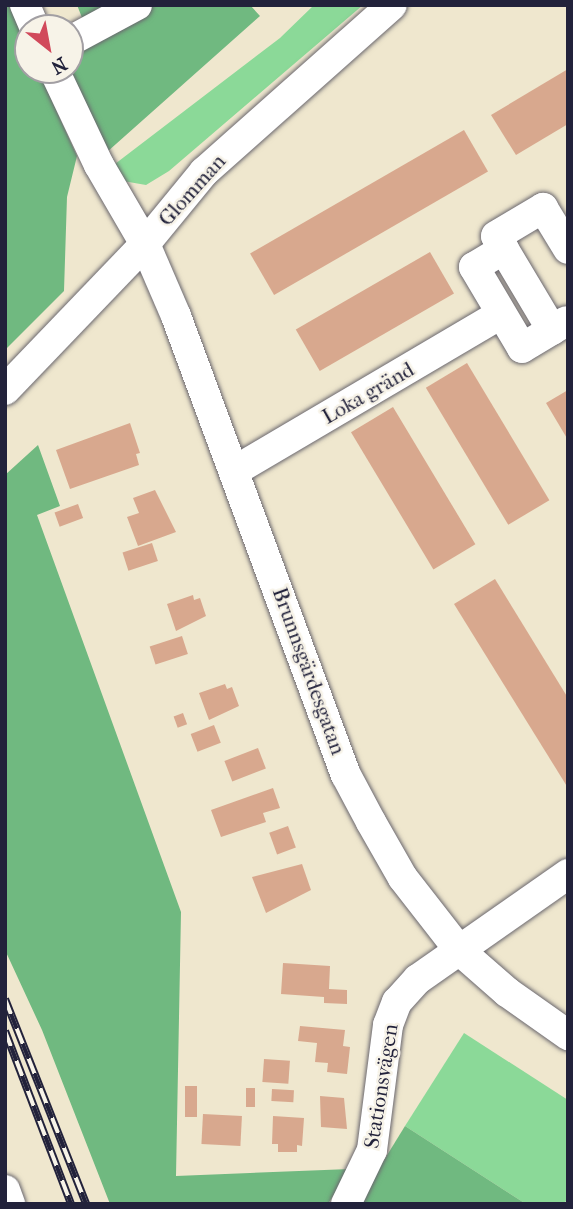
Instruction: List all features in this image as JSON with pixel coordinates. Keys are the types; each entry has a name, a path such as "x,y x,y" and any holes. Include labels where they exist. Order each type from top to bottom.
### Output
{"street":[{"path":"84,33 137,5"},
{"name":"Glomman","path":"5,390 145,244 204,172 392,5"},
{"name":"Brunnsgärdesgatan","path":"61,84 99,165 145,244 236,470 346,775 403,878 459,950 568,1035"},
{"path":"504,249 474,267 499,315 522,348 560,326 496,236 543,208 568,249"},
{"name":"Loka gränd","path":"236,470 499,315"},
{"name":"Stationsvägen","path":"346,1204 373,1150 388,1025 397,1002 418,979 568,874"},
{"path":"5,1189 10,1204"}],"green space":[{"path":"5,5 9,5 14,16 14,84 44,84 77,156 67,197 64,291 5,350"},
{"path":"77,5 250,5 260,16 107,152 77,84 84,84 84,47 92,43 84,23 84,14 81,14"},
{"path":"314,5 363,5 169,171 146,185 123,181 111,167 280,38"},
{"path":"38,445 60,506 37,515 181,912 176,1176 350,1169 328,1204 110,1204 42,1030 5,950 5,475"},
{"path":"464,1033 568,1100 568,1198 564,1204 526,1204 405,1126"},
{"path":"405,1126 526,1204 357,1204"}],"building":[{"path":"568,69 568,124 516,155 491,115"},
{"path":"464,130 488,172 274,295 250,254"},
{"path":"430,252 454,294 320,371 296,330"},
{"path":"467,363 549,500 508,525 426,388"},
{"path":"568,390 568,440 546,403"},
{"path":"393,407 475,544 433,569 351,432"},
{"path":"130,423 140,453 136,454 139,465 70,489 56,450"},
{"path":"155,490 176,532 138,546 127,517 139,513 133,498"},
{"path":"78,504 83,518 60,527 55,513"},
{"path":"152,543 158,561 128,571 123,553"},
{"path":"495,579 568,698 568,788 454,604"},
{"path":"193,595 194,600 200,598 206,616 176,631 167,604"},
{"path":"182,636 188,654 156,665 150,647"},
{"path":"225,684 227,689 232,687 239,706 209,720 199,693"},
{"path":"183,713 187,724 178,728 174,716"},
{"path":"214,725 221,743 197,752 191,734"},
{"path":"258,748 266,769 232,781 224,761"},
{"path":"273,788 280,808 263,813 266,822 221,837 211,810"},
{"path":"288,826 296,848 277,854 269,833"},
{"path":"302,864 311,890 266,913 252,877"},
{"path":"283,963 330,966 329,989 347,990 347,1004 324,1003 324,997 281,994"},
{"path":"300,1026 345,1030 343,1046 350,1047 347,1074 327,1072 328,1063 315,1062 317,1043 298,1041"},
{"path":"264,1059 290,1061 288,1084 262,1082"},
{"path":"185,1086 197,1086 197,1117 185,1117"},
{"path":"246,1088 255,1088 255,1107 246,1107"},
{"path":"272,1089 294,1090 293,1102 271,1101"},
{"path":"320,1096 344,1098 347,1129 321,1127"},
{"path":"203,1114 242,1116 240,1146 201,1144"},
{"path":"273,1116 304,1118 302,1146 297,1145 297,1152 278,1152 278,1144 272,1144"}],"railway":[{"path":"5,999 86,1204"},
{"path":"5,1031 71,1204"}]}
